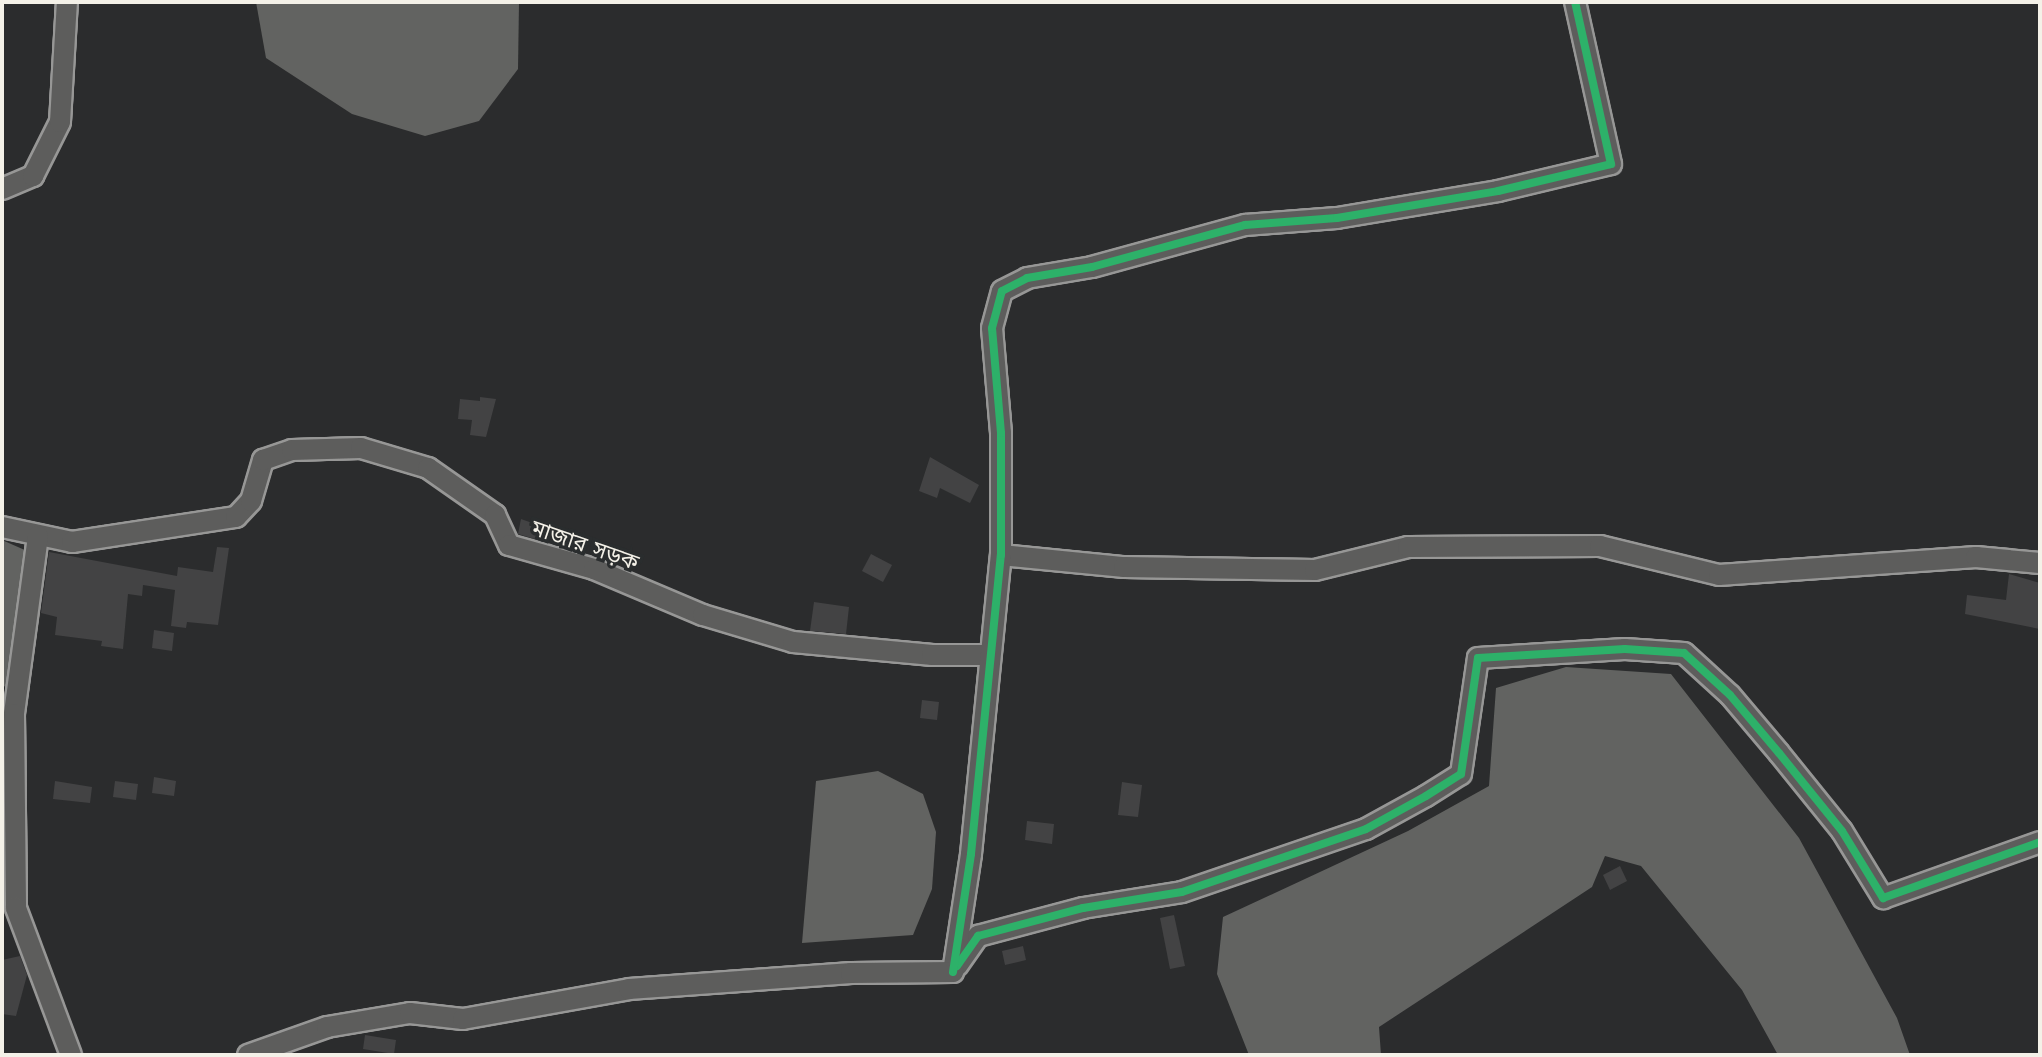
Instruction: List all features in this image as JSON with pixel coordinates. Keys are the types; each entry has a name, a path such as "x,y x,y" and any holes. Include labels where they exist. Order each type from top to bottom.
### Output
{"street":[{"path":"2,189 33,176 60,122 67,2"},
{"path":"953,972 971,854 988,655 1001,555 1001,433 992,328 1002,291 1027,278 1092,267 1245,225 1337,218 1498,191 1611,164 1575,2"},
{"name":"মাজার সড়ক","path":"2,527 72,542 236,517 251,501 263,460 292,450 361,448 428,468 495,515 509,545 594,569 703,615 793,642 932,655 988,655"},
{"path":"38,536 14,714 16,908 71,1055"},
{"path":"1001,555 1124,567 1315,570 1408,547 1600,546 1719,575 1976,557 2040,563"},
{"path":"953,972 978,936 1083,908 1182,892 1366,829 1426,796 1461,774 1478,658 1625,649 1684,653 1730,695 1779,753 1842,831 1883,898 2040,842"},
{"path":"248,1055 327,1027 410,1013 463,1019 629,989 851,973 953,972"}],"shaded area":[{"path":"256,2 519,2 518,69 479,121 425,136 352,114 266,58"},
{"path":"2,540 27,551 8,684 2,688"},
{"path":"1566,667 1671,674 1799,838 1897,1018 1910,1055 1778,1055 1742,990 1641,866 1605,856 1592,887 1379,1027 1381,1055 1249,1055 1217,974 1223,917 1408,831 1489,786 1496,688"},
{"path":"878,771 923,794 936,832 932,889 913,935 802,943 816,781"}],"building":[{"path":"480,397 496,399 486,437 470,435 472,420 458,419 460,399 480,401"},
{"path":"930,457 979,485 970,503 940,488 937,498 919,491"},
{"path":"521,519 549,529 545,542 518,534"},
{"path":"217,547 229,548 218,625 187,622 186,628 171,626 175,590 143,585 142,596 128,594 123,649 101,646 102,641 55,635 57,617 41,613 49,552 177,576 178,567 213,572"},
{"path":"871,554 892,565 883,582 862,571"},
{"path":"2009,574 2040,583 2040,629 1965,614 1967,595 2006,600"},
{"path":"814,602 849,607 846,634 810,631"},
{"path":"154,630 174,633 172,651 152,648"},
{"path":"922,700 939,702 937,720 920,718"},
{"path":"154,777 176,781 174,796 152,793"},
{"path":"55,781 92,787 90,803 53,799"},
{"path":"115,781 138,784 136,800 113,797"},
{"path":"1122,782 1142,785 1138,817 1118,815"},
{"path":"1027,821 1054,824 1052,844 1025,840"},
{"path":"1620,866 1627,881 1610,890 1603,875"},
{"path":"1174,915 1185,966 1170,969 1160,918"},
{"path":"1023,946 1026,960 1005,965 1002,951"},
{"path":"20,956 27,975 16,1016 2,1014 2,960"},
{"path":"365,1035 396,1040 394,1054 363,1049"}],"cycle path":[{"path":"953,972 971,854 1001,555 1001,433 992,328 1002,291 1027,278 1092,267 1245,225 1337,218 1498,191 1611,164 1575,2"},
{"path":"957,966 978,936 1083,908 1182,892 1366,829 1426,796 1461,774 1478,658 1625,649 1684,653 1730,695 1779,753 1842,831 1883,898 2040,842"}]}
